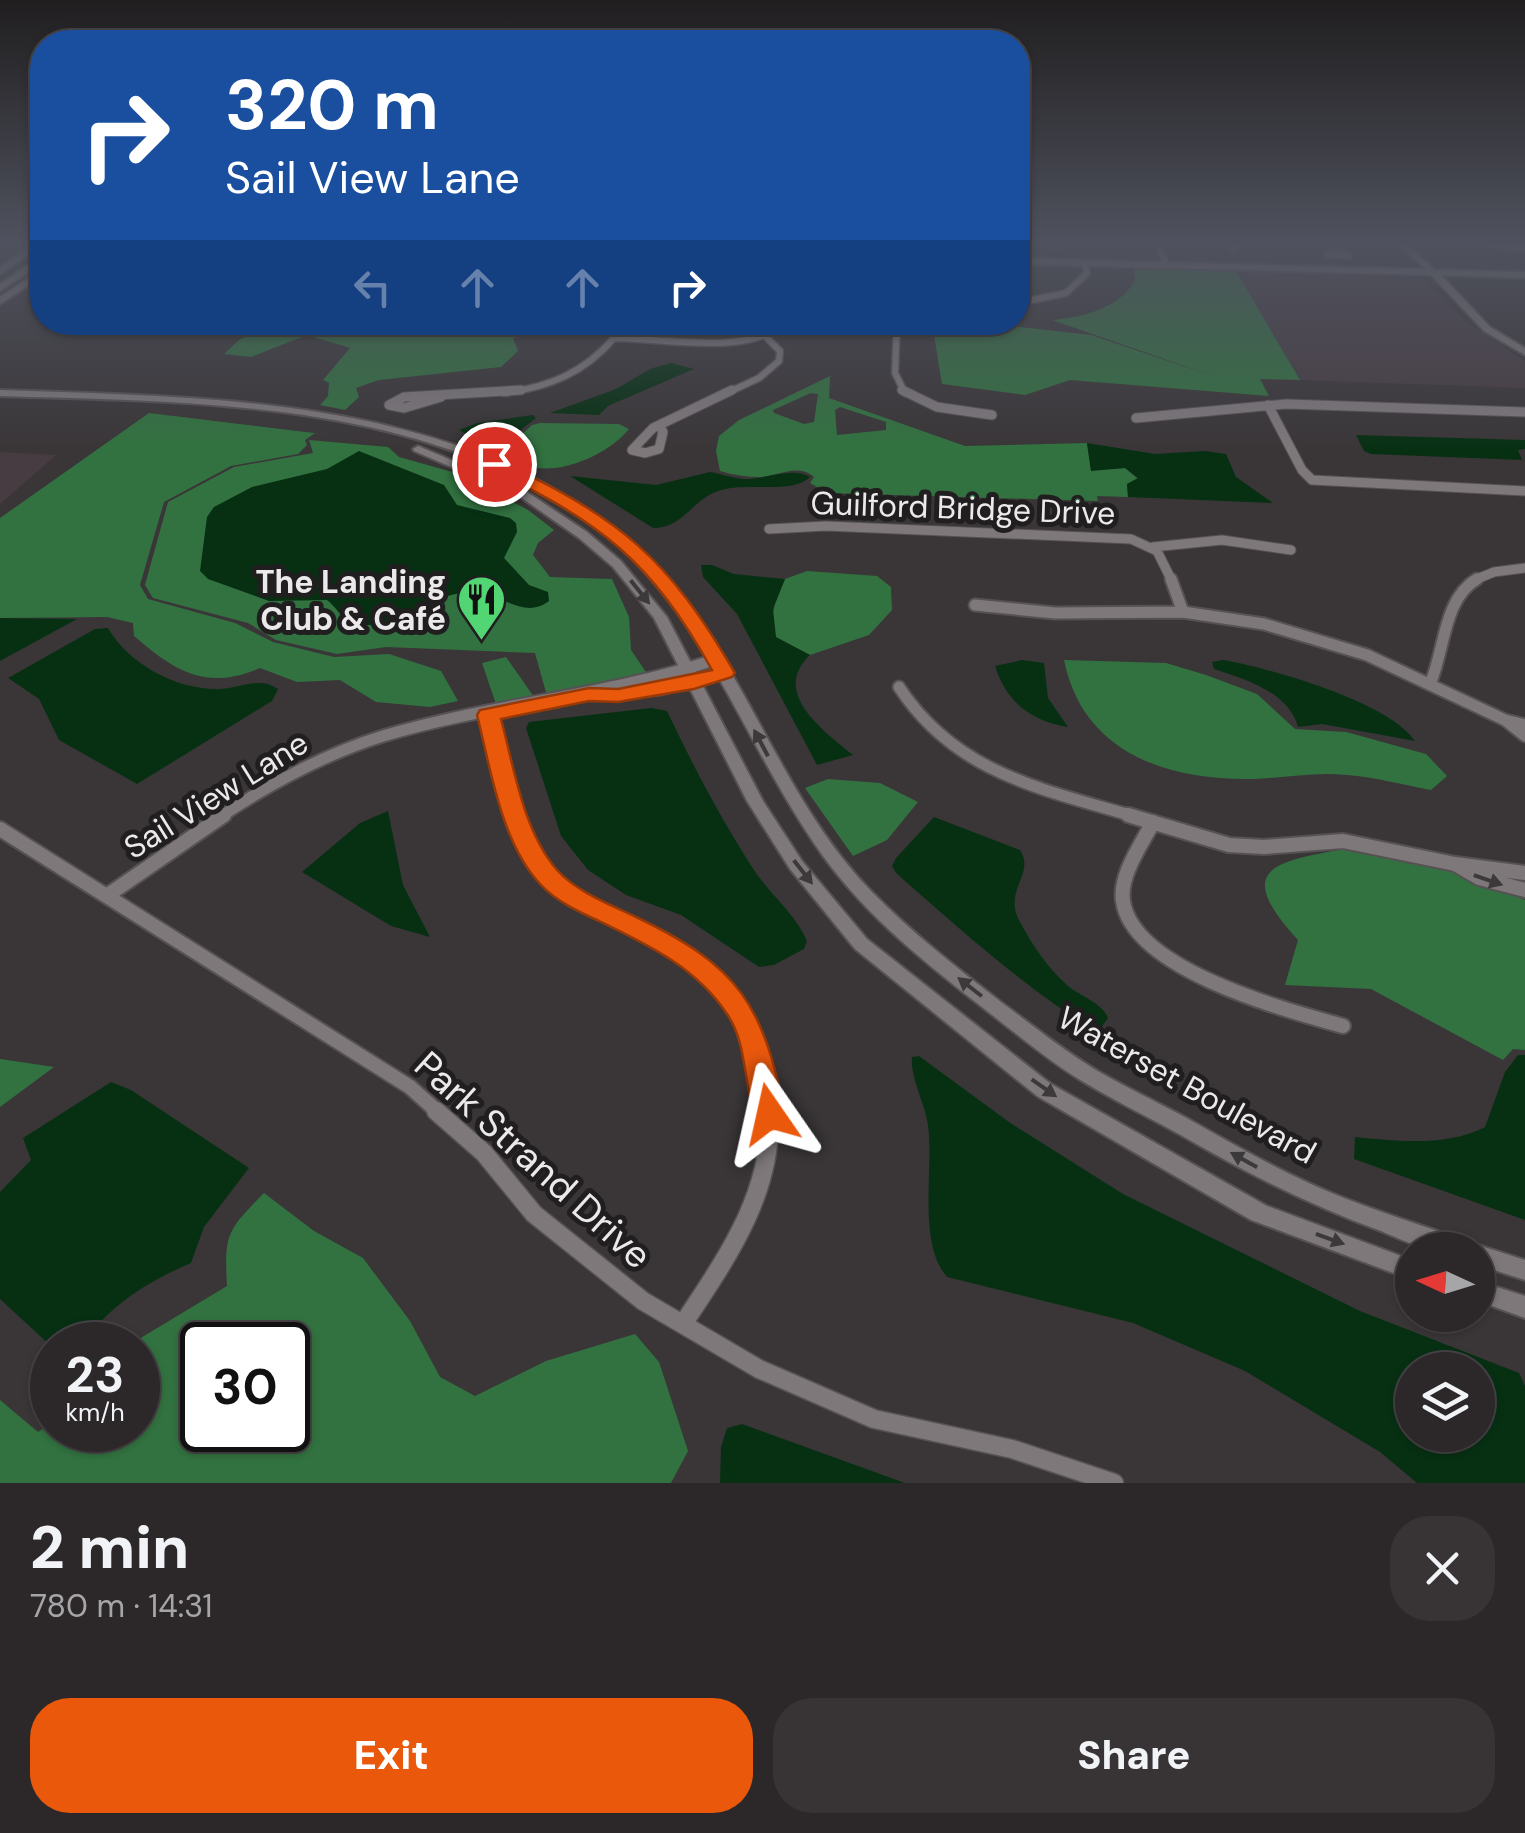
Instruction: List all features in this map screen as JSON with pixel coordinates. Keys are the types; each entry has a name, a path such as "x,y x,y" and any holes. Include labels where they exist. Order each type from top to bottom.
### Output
{"street":[{"path":"1470,311 1487,329 1525,352"},
{"path":"441,397 404,408 388,405 404,396 507,391 556,380 590,364 614,338 733,342 774,335"},
{"path":"897,335 899,388 916,401 992,415"},
{"path":"660,426 772,370 780,355 778,345 767,338"},
{"name":"Waterset Boulevard","path":"0,393 252,406 389,430 468,454 568,500 616,534 679,599 721,666 789,793 830,853 892,928 1070,1064 1274,1176 1410,1232"},
{"path":"0,402 243,413 365,433 446,458 523,494 584,535 642,592 691,676 755,802 796,865 861,944 1044,1090 1260,1213 1395,1264"},
{"path":"1136,418 1268,405 1525,412"},
{"path":"1268,405 1302,470 1320,483 1525,492"},
{"name":"Guilford Bridge Drive","path":"770,528 826,526 1102,537 1153,547 1182,540 1266,544 1291,550"},
{"path":"1153,547 1168,561 1183,612"},
{"path":"1430,684 1438,669 1450,603 1480,576 1525,568"},
{"path":"975,605 1055,613 1183,612 1247,620 1345,646 1504,720 1525,736"},
{"name":"Sail View Lane","path":"108,895 304,767 383,736 589,694 618,696 721,666"},
{"path":"899,686 910,708 934,734 979,762 1023,782 1153,822 1244,847 1292,847 1328,841 1388,848 1455,864 1525,874"},
{"path":"488,715 532,856 552,880 584,903 667,943 703,966 740,1010 758,1053 770,1114 768,1158 749,1212 683,1324"},
{"path":"1504,720 1525,724"},
{"path":"1153,822 1124,890 1128,921 1138,934 1178,961 1254,1000 1342,1026"},
{"name":"Park Strand Drive","path":"0,830 410,1087 484,1153 534,1214 576,1251 643,1301 759,1369 874,1419 1012,1449 1114,1483"},
{"path":"1455,864 1478,878 1525,890"},
{"path":"1495,1260 1525,1270"},
{"path":"1495,1297 1525,1307"}],"shaded area":[{"path":"1260,311 1455,311 1525,361 1525,388 1300,380"},
{"path":"1260,311 1300,380 1260,379 1269,396 1070,380 1025,395 942,384 934,335 1030,335 1030,328 1091,335 1219,378 1052,320 1088,314"},
{"path":"249,335 307,335 251,357 224,354"},
{"path":"307,335 526,335 513,338 518,351 501,367 379,380 356,388 359,397 345,410 320,405 328,396 329,383 323,380 350,348"},
{"path":"671,363 694,369 608,406 599,415 550,413 616,389 650,369"},
{"path":"830,376 829,398 965,446 1087,443 1091,470 1125,468 1138,479 1127,484 1128,497 1097,496 1098,501 827,493 810,483 814,477 801,471 760,477 720,471 716,451 719,436 739,420","holes":["811,393 818,394 814,422 804,424 774,413 773,410","840,407 886,422 886,430 837,435 835,410"]},
{"path":"149,413 315,433 305,440 307,445 298,454 231,466 164,502 140,585 148,599 235,623 273,642 334,657 389,654 441,671 458,701 430,707 376,702 340,680 297,682 260,668 241,675 207,677 164,659 134,636 133,623 107,617 0,618 0,518"},
{"path":"533,415 536,418 500,446 483,444 459,430 477,423"},
{"path":"619,424 629,429 619,440 589,458 572,465 536,468 508,453 514,451 512,443 532,425"},
{"path":"1356,435 1525,440 1525,449 1518,450 1522,460 1371,454 1364,451"},
{"path":"309,440 388,447 399,457 463,475 528,510 554,530 538,543 533,555 550,577 612,579 629,617 631,650 650,678 547,696 535,653 386,647 337,654 276,640 248,623 153,598 145,585 168,502 234,467 313,453"},
{"path":"1087,443 1155,454 1226,454 1236,477 1273,503 1128,497 1127,484 1138,478 1125,468 1091,471"},
{"path":"359,451 444,485 457,505 510,518 516,523 517,532 504,558 529,585 548,592 549,601 531,608 486,594 460,593 392,619 361,625 346,620 327,600 269,601 208,579 200,571 207,517 214,507 252,487 327,469"},
{"path":"0,452 56,455 0,504"},
{"path":"710,472 744,479 787,473 810,477 780,487 718,491 672,524 653,528 570,476 656,485"},
{"path":"701,565 734,574 785,579 773,609 776,637 810,655 799,669 798,697 816,723 853,755 817,765 737,614 703,577"},
{"path":"807,571 877,576 891,587 892,610 869,635 810,655 776,638 773,622 776,600 785,579"},
{"path":"0,618 77,619 0,661"},
{"path":"108,628 140,663 169,679 200,688 263,683 278,689 272,701 137,784 59,740 39,699 8,678 95,629"},
{"path":"506,657 536,700 497,707 482,663"},
{"path":"1022,660 1044,663 1048,698 1068,727 1031,714 1006,689 995,666"},
{"path":"1064,660 1166,663 1206,675 1257,694 1295,729 1346,732 1426,754 1447,776 1431,790 1347,775 1215,778 1156,765 1107,737 1088,717"},
{"path":"1223,660 1298,679 1355,700 1381,713 1415,741 1322,724 1298,727 1275,695 1214,669 1212,662"},
{"path":"651,708 667,711 744,853 802,932 807,941 804,949 774,965 759,967 681,915 626,895 588,870 561,836 526,728 529,722"},
{"path":"828,779 880,783 918,802 887,840 853,856 805,788"},
{"path":"388,811 403,885 430,937 391,926 302,872 360,823"},
{"path":"934,817 1020,850 1024,867 1015,911 1020,922 1060,978 1105,1012 1108,1018 1101,1028 1083,1022 1029,986 896,873 892,866 896,858"},
{"path":"1344,849 1435,864 1525,900 1525,1050 1513,1049 1503,1060 1371,989 1285,985 1298,940 1278,916 1265,883 1270,872 1281,865"},
{"path":"1518,1055 1525,1055 1525,1220 1354,1159 1355,1137 1438,1140 1485,1127 1505,1072"},
{"path":"919,1056 1009,1122 1123,1194 1395,1325 1395,1332 1414,1332 1465,1352 1395,1352 1395,1452 1495,1452 1495,1364 1519,1373 1525,1386 1525,1483 1417,1483 1380,1452 1245,1371 1133,1323 947,1277 932,1245 928,1125 912,1057"},
{"path":"0,1059 54,1067 0,1107"},
{"path":"111,1082 131,1090 249,1168 204,1227 191,1263 129,1297 100,1322 30,1322 30,1327 0,1299 0,1192 31,1160 23,1138"},
{"path":"264,1193 314,1231 363,1258 410,1321 440,1377 475,1396 546,1361 635,1334 659,1362 688,1451 671,1483 0,1483 0,1400 30,1425 30,1452 160,1452 160,1326 227,1286 226,1254 236,1224"},
{"path":"742,1424 905,1483 720,1483 721,1447 727,1428"}],"place":[{"name":"The Landing Club & Café","path":"481,642"}],"route":[{"path":"494,464 568,500 616,534 656,571 690,613 724,673 618,696 589,694 488,715 532,856 552,880 584,903 667,943 703,966 740,1010 758,1053 770,1114"}]}
